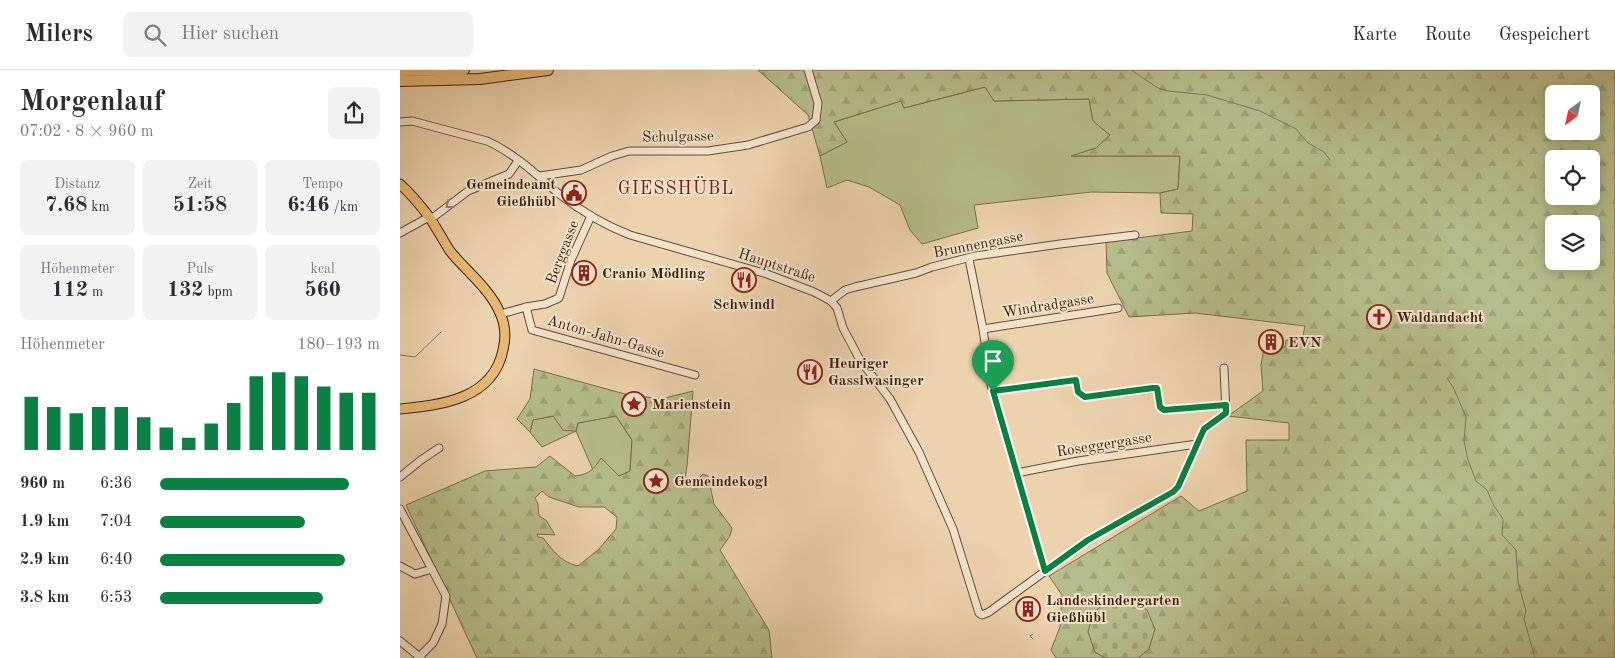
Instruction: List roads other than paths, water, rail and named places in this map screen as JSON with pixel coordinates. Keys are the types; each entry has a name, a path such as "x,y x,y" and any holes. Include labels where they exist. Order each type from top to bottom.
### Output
{"highway":[{"path":"400,71 464,70"},
{"path":"400,81 480,79 548,70"}],"main road":[{"path":"400,184 430,218 451,252 490,298 500,314 505,339 501,362 488,382 479,389 458,399 400,409"}],"street":[{"name":"Schulgasse","path":"540,176 581,170 612,156 630,151 708,151 748,145 808,127 816,120 818,103 808,70"},
{"name":"Hauptstraße","path":"400,122 412,122 487,141 540,176 557,192 591,216 630,235 767,274 814,292 831,301"},
{"path":"400,233 430,218 468,191 509,174 518,161"},
{"name":"Berggasse","path":"500,314 545,304 558,298 571,260 591,216"},
{"name":"Brunnengasse","path":"831,301 845,290 975,256 1135,235"},
{"path":"969,259 993,391 1045,571"},
{"path":"831,301 837,308 843,328 860,360 890,400 919,452 953,529 979,613 985,615 1088,540 1173,492 1178,487 1204,429 1226,413 1224,368"},
{"name":"Anton-Jahn-Gasse","path":"526,307 532,330 695,375"},
{"name":"Windradgasse","path":"983,330 1118,308"},
{"path":"993,391 1076,380 1078,392 1085,397 1157,388 1160,407 1164,410 1226,405"},
{"name":"Roseggergasse","path":"1016,473 1197,444"},
{"path":"400,477 439,448"},
{"path":"400,509 446,596 442,624 433,643 420,658 400,642"},
{"path":"400,566 415,574 432,569"}],"waterway":[{"path":"1131,70 1158,88 1168,91 1207,95 1260,111 1296,129 1308,143 1324,152 1330,160"},
{"path":"400,355 415,357 441,332"},
{"path":"1447,378 1466,417 1464,441 1468,460 1476,481 1487,490 1494,506 1503,519 1502,535 1516,550 1518,582 1526,611 1524,619 1535,658"},
{"path":"1033,634 1030,636 1033,639"}],"place":[{"name":"Gemeindeamt Gießhübl","path":"574,193"},
{"name":"Cranio Mödling","path":"584,273"},
{"name":"Schwindl","path":"744,280"},
{"name":"Waldandacht","path":"1379,317"},
{"name":"EVN","path":"1271,342"},
{"name":"Heuriger Gasslwasinger","path":"810,372"},
{"name":"Marienstein","path":"634,404"},
{"name":"Gemeindekogl","path":"656,481"},
{"name":"Landeskindergarten Gießhübl","path":"1028,609"}],"district":[{"name":"GIESSHÜBL","path":"676,188"}]}
